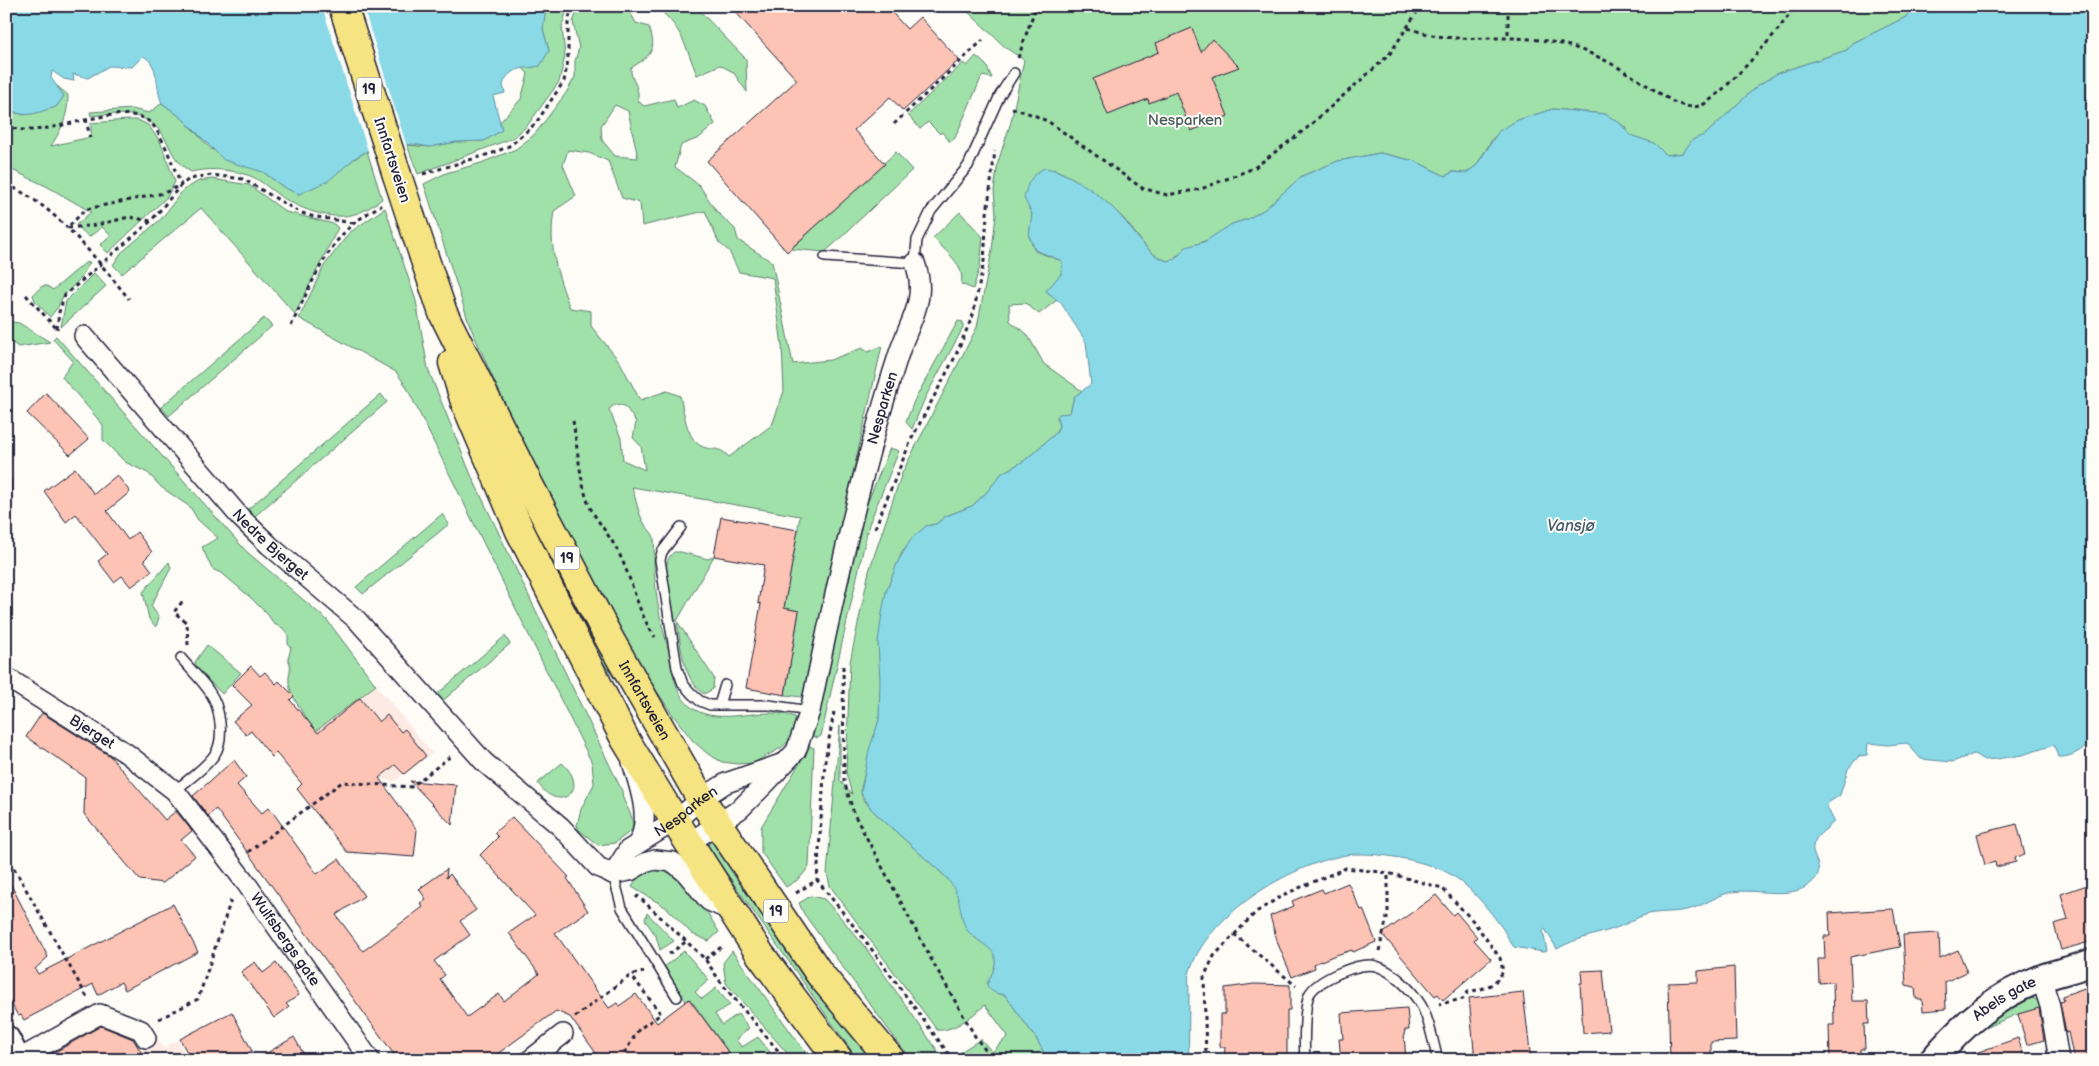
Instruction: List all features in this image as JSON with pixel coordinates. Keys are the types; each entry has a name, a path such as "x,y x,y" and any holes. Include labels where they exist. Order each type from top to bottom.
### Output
{"highway":[{"name":"Innfartsveien","path":"343,6 443,313 453,362 465,402 520,531 625,739 760,954 836,1058"},
{"name":"Innfartsveien","path":"443,313 610,640 702,799 818,973 891,1060"}],"street":[{"name":"Nesparken","path":"606,870 638,843 717,824 740,809 796,751 810,711 855,505 900,351 920,293 920,276 915,263"},
{"name":"Nedre Bjerget","path":"84,336 241,518 269,545 357,620 466,745 499,776 561,827 606,870"},
{"name":"Bjerget","path":"6,677 126,753 174,791 198,820"},
{"path":"625,739 644,811 644,822 638,843"},
{"name":"Nesparken","path":"682,832 702,799 726,783 745,774 786,762"},
{"name":"Wulfsbergs gate","path":"198,820 370,1060"},
{"path":"606,870 630,871 644,863 655,860 673,862 686,873 709,901 735,912"},
{"name":"Abels gate","path":"1933,1060 1958,1030 1982,1010 2041,978 2093,962"},
{"path":"2041,978 2050,1006 2059,1060"},
{"path":"6,1039 17,1060 100,1014 148,1031"},
{"path":"530,1060 563,1034"}],"lane":[{"name":"Nesparken","path":"915,263 917,240 931,211 968,166 1000,95 1014,73"},
{"path":"826,257 915,263"},
{"path":"6,482 6,534"},
{"path":"681,527 662,552 660,560 677,668 683,684 700,702 719,705 769,705 810,711"},
{"path":"174,791 213,756 218,748 220,733 218,712 210,692 181,658"},
{"path":"719,705 725,685"},
{"path":"606,870 622,908 677,997"},
{"path":"1304,1060 1308,996 1318,983 1332,975 1367,966 1375,966 1401,981 1422,1006 1438,1060"}],"path":[{"path":"415,179 437,168 470,162 511,145 536,122 564,81 568,60 568,21 573,6"},
{"path":"1008,107 1049,122 1142,188 1160,194 1175,196 1188,193 1237,176 1275,154 1379,66 1408,28 1421,6"},
{"path":"1508,6 1508,38"},
{"path":"1408,28 1424,34 1458,40 1508,38 1550,42 1599,55 1672,102 1682,106 1696,107 1712,98 1778,32 1794,6"},
{"path":"894,124 983,40"},
{"path":"6,124 13,129 34,130 86,119 127,116 147,120 158,133 181,185"},
{"path":"86,119 90,138"},
{"path":"874,532 911,440 974,315 984,261 989,187 996,143"},
{"path":"68,228 86,210 91,208 164,193 188,180 212,175 236,178 248,182 299,212 311,216 354,223"},
{"path":"7,185 23,192 68,228 129,298"},
{"path":"26,295 57,329 59,312 65,295 151,221 181,185"},
{"path":"292,326 317,274 345,232 354,223 383,204"},
{"path":"68,228 97,225 129,217 151,221"},
{"path":"573,422 586,497 592,511 612,538 623,560 643,619 677,668"},
{"path":"182,602 174,612 187,623"},
{"path":"838,691 843,662 844,781 854,814 930,957 976,1038 993,1060"},
{"path":"834,710 825,761 817,880 864,939 953,1060"},
{"path":"232,865 342,782 411,786 466,745"},
{"path":"6,854 84,992 100,1014"},
{"path":"1206,1060 1204,976 1214,956 1256,912 1285,894 1346,868 1388,874 1442,888 1474,922 1500,958 1503,971 1499,980 1490,986 1468,992 1463,999 1438,1004"},
{"path":"1380,944 1388,913 1388,874"},
{"path":"791,896 817,880"},
{"path":"622,908 638,896 704,959 722,984 786,1060"},
{"path":"148,1031 198,999 232,898"},
{"path":"1234,934 1294,984"},
{"path":"704,959 728,942"},
{"path":"563,1034 571,1020 630,975 644,972"},
{"path":"620,1060 640,1029 661,1014 630,975"}],"shaded area":[{"path":"376,685 432,753 395,781 345,774 316,731"},
{"path":"99,1023 132,1034 137,1043 155,1034 163,1048 178,1040 188,1060 44,1060 46,1052"}],"green space":[{"path":"546,6 568,6 562,26 565,56 559,82 527,126 513,138 418,174 407,145 430,147 456,142 484,141 502,130 500,122 521,99 528,74 522,67 534,67 549,51 543,29"},
{"path":"579,6 632,6 630,12 636,23 649,27 653,42 647,56 631,68 638,90 638,101 644,106 674,99 677,108 694,100 705,106 715,124 699,138 681,145 675,167 699,185 717,212 735,229 738,240 772,262 793,364 830,360 862,348 868,352 882,346 818,626 818,640 802,697 785,695 799,611 784,608 800,516 632,487 642,519 654,537 654,569 658,601 673,675 680,694 694,709 705,714 727,716 772,713 795,717 798,724 789,741 781,748 753,763 737,764 722,762 708,754 693,741 672,714 633,655 517,433 470,326 424,184 446,173 481,163 516,149 535,134 566,93 575,77 575,61 579,48 573,22","holes":["615,105 628,111 638,158 615,156 602,140 601,126","568,150 589,153 608,161 622,198 640,203 642,226 705,211 719,243 729,251 739,272 773,278 782,346 784,391 772,425 729,457 722,451 705,448 696,442 686,424 680,396 667,391 640,400 620,362 591,326 591,311 570,308 561,284 552,237 554,211 576,196 563,165","616,404 625,406 636,422 633,438 641,446 645,470 623,460 621,438 609,409"]},
{"path":"654,6 695,6 746,59 747,92 733,72 720,65 697,75 677,29"},
{"name":"Nesparken","path":"962,6 1907,6 1909,12 1906,17 1853,43 1847,50 1778,73 1757,86 1706,134 1689,145 1683,153 1666,155 1650,142 1630,135 1625,127 1605,114 1553,109 1518,120 1493,138 1476,166 1466,173 1453,172 1445,176 1415,161 1380,153 1338,161 1302,176 1265,209 1248,219 1232,224 1217,236 1197,244 1168,261 1154,254 1127,222 1106,202 1072,178 1054,169 1029,209 1032,214 1029,236 1035,251 1062,261 1061,275 1046,291 1057,300 1039,314 1025,303 1009,304 1010,321 1027,334 1044,364 1082,391 1074,397 1070,413 1057,417 1059,426 1056,433 1024,461 1002,473 987,492 972,506 946,516 936,524 926,526 902,552 886,592 879,720 861,788 862,797 872,810 946,877 955,888 959,896 967,929 995,954 996,966 987,984 996,993 1005,995 1036,1038 1048,1060 960,1060 958,1057 962,1051 981,1039 992,1052 1008,1036 985,1005 956,1026 937,1030 830,886 827,873 840,726 840,781 852,794 846,773 850,662 869,571 902,473 977,327 992,250 996,215 994,191 998,162 1011,122 1024,60 1006,48"},
{"path":"976,56 986,65 992,78 982,76 955,138 950,142 942,132 940,134 928,122 920,129 908,115 963,63 967,66"},
{"path":"56,85 68,95 68,103 64,122 51,146 91,137 91,123 138,120 148,125 160,141 175,182 167,197 108,253 100,245 111,236 102,227 89,237 76,225 91,212 48,187 6,167 6,134 9,134 13,112 24,115 56,107 64,96"},
{"path":"162,103 182,118 211,149 263,172 285,188 299,194 367,151 382,199 366,210 353,215 331,216 320,214 298,206 249,175 218,170 191,172 176,158 159,130 143,118 123,114 91,116 90,112 132,109 149,113"},
{"path":"896,152 912,170 833,245 825,252 791,249"},
{"path":"212,179 249,185 286,212 334,224 338,228 295,314 201,208 122,274 113,265 121,253 162,218 183,190 199,181"},
{"path":"385,208 416,301 428,369 471,475 622,791 624,801 631,814 632,830 615,843 598,845 579,830 577,825 581,809 594,784 592,763 406,386 396,372 299,318 324,266 349,233"},
{"path":"960,212 983,237 980,266 973,289 961,284 962,277 958,265 933,238"},
{"path":"90,262 81,278 63,296 58,307 50,317 35,301 33,295 42,286 47,286 53,290 85,263"},
{"path":"94,273 106,286 61,327 66,301"},
{"path":"264,318 272,326 169,416 161,407"},
{"path":"6,321 19,323 50,342 18,347 6,338"},
{"path":"958,321 963,322 963,328 925,398 912,429 906,422 914,401"},
{"path":"56,336 246,551 327,620 376,685 316,731 292,694 288,659 291,648 288,644 288,635 283,628 274,624 251,598 223,574 212,569 202,547 218,538 198,520 190,507 161,487 148,473 125,462 103,440 103,425 62,377 73,361 53,339"},
{"path":"381,394 387,402 255,516 248,509"},
{"path":"890,448 899,451 869,524 821,736 817,738 813,736 864,511"},
{"path":"442,514 449,524 363,594 356,587"},
{"path":"544,538 630,701 585,637 542,545"},
{"path":"674,552 708,559 714,556 677,621 673,616 666,582 669,557"},
{"path":"169,562 171,568 151,606 159,617 156,627 149,619 143,592"},
{"path":"677,621 714,678 713,689 704,694 691,679 687,670 681,651"},
{"path":"505,636 510,644 440,703 435,696"},
{"path":"207,645 241,673 222,694 196,667 195,662"},
{"path":"810,746 814,748 809,867 799,879 786,887 761,852 761,827"},
{"path":"562,763 574,782 573,790 569,795 562,798 554,797 546,792 538,783"},
{"path":"709,842 712,842 807,982 877,1060 858,1060 708,847"},
{"path":"659,869 679,879 695,894 719,932 709,941 692,934 667,908 632,887 637,878 643,873"},
{"path":"811,896 824,899 865,947 944,1060 915,1060 902,1048 804,914 799,903"},
{"path":"647,913 674,941 660,950 656,936 645,920"},
{"path":"684,951 709,980 695,992 702,999 716,988 730,1005 715,1014 722,1025 738,1014 749,1028 736,1040 742,1047 758,1037 770,1052 763,1060 734,1060 690,999 686,1001 663,968"},
{"path":"732,951 811,1060 793,1060 726,983 723,963"},
{"path":"2029,997 2037,1000 2044,1017 2037,1019 2018,1014 1965,1036 1973,1027"}],"water":[{"path":"6,6 546,6 543,29 549,51 540,66 513,71 509,74 503,85 505,93 493,96 502,130 484,141 456,142 430,147 413,144 367,151 355,158 328,181 299,194 285,188 263,172 224,160 182,118 162,103 155,71 143,56 132,67 109,66 88,78 73,74 74,81 64,79 52,71 51,78 64,96 56,107 30,114 18,113 12,110 6,105"},
{"name":"Vansjø","path":"1907,6 2093,6 2093,741 2077,752 2063,757 2058,757 2054,745 2022,755 1984,760 1974,754 1952,762 1921,759 1907,743 1888,745 1868,743 1867,755 1859,756 1848,769 1840,795 1828,803 1827,807 1834,821 1818,836 1814,843 1813,848 1818,873 1810,884 1802,889 1783,893 1732,892 1681,911 1642,916 1621,926 1572,942 1557,949 1545,929 1543,931 1547,951 1543,952 1514,947 1502,928 1477,897 1464,884 1440,869 1413,861 1371,854 1346,855 1324,861 1275,882 1252,896 1212,932 1198,953 1189,974 1189,1060 1048,1060 1036,1038 1005,995 994,992 988,987 987,984 993,972 995,956 992,951 966,929 955,891 951,884 946,877 872,810 861,793 869,750 879,720 878,642 882,613 886,592 898,561 912,538 926,526 936,524 946,516 972,506 987,492 1002,473 1024,461 1056,433 1059,426 1057,417 1059,414 1070,413 1074,397 1091,384 1086,342 1061,303 1046,291 1061,274 1062,261 1035,250 1029,236 1032,214 1024,198 1028,184 1033,177 1044,168 1065,174 1076,180 1098,195 1117,212 1149,250 1168,261 1175,259 1186,247 1204,242 1232,224 1248,219 1265,209 1302,176 1338,161 1380,153 1415,161 1445,176 1453,172 1466,173 1476,166 1499,131 1518,120 1553,109 1605,114 1620,123 1630,135 1654,143 1666,155 1683,153 1692,140 1706,134 1757,86 1778,73 1847,50 1853,43 1906,17 1909,12"}],"pier":[{"path":"322,6 363,6 407,147 369,154"}],"building":[{"path":"730,6 886,6 907,29 920,17 959,60 903,111 890,97 854,130 885,164 787,252 707,161 797,80"},
{"path":"1192,28 1201,52 1212,39 1239,67 1212,77 1228,116 1191,131 1176,92 1149,103 1148,99 1108,115 1093,79 1159,52 1156,43"},
{"path":"46,393 89,439 70,455 27,413"},
{"path":"75,468 94,494 117,475 130,492 107,511 128,540 137,532 152,552 144,560 152,571 131,587 122,576 114,582 98,561 107,554 76,514 66,522 44,491"},
{"path":"721,517 798,530 784,608 799,611 785,695 746,688 761,604 758,603 764,565 714,556"},
{"path":"251,666 260,676 265,672 276,684 279,681 294,696 290,700 318,733 360,698 379,722 387,715 401,732 405,729 426,756 404,774 395,765 379,778 417,830 414,857 347,852 297,789 302,784 276,753 272,757 251,731 246,735 233,721 252,705 232,685"},
{"path":"42,713 110,756 165,820 176,811 192,831 181,840 195,856 163,883 140,880 84,814 85,777 26,737"},
{"path":"234,760 246,777 237,785 262,813 269,807 317,874 339,859 364,896 336,915 363,951 423,907 420,903 426,899 419,889 447,869 446,878 450,874 476,910 460,921 470,935 434,961 445,975 440,979 467,1017 499,994 504,1001 539,974 509,933 535,915 480,855 498,837 494,833 512,817 569,877 567,878 588,911 555,933 609,1008 617,1003 619,1006 636,994 657,1023 689,999 734,1060 601,1060 570,1017 556,1011 489,1060 398,1060 216,809 208,816 193,796"},
{"path":"410,781 456,785 452,825"},
{"path":"2017,824 2025,855 2015,857 2016,862 1996,867 1995,862 1985,865 1977,834"},
{"path":"6,875 48,957 35,969 38,974 173,904 198,952 125,990 121,982 98,995 93,984 24,1020 21,1015 18,1016 6,994"},
{"path":"1348,883 1361,910 1363,909 1376,942 1353,952 1352,950 1333,956 1314,964 1315,968 1292,977 1278,944 1270,916 1294,906 1292,901 1322,889 1324,893"},
{"path":"2087,885 2089,890 2093,889 2093,941 2061,950 2054,924 2068,920 2061,894"},
{"path":"1436,895 1453,915 1456,912 1477,937 1474,940 1491,959 1443,1000 1438,994 1435,996 1382,934"},
{"path":"1893,909 1900,947 1850,957 1852,1001 1868,1001 1869,1024 1864,1024 1865,1049 1860,1049 1860,1060 1830,1060 1829,1025 1834,1025 1833,982 1819,983 1818,959 1825,959 1824,936 1830,936 1829,913"},
{"path":"1939,933 1940,958 1958,950 1967,972 1945,982 1946,1009 1923,1011 1922,999 1916,999 1915,987 1906,985 1903,935"},
{"path":"255,962 263,973 276,963 299,995 286,1004 289,1007 274,1018 241,972"},
{"path":"1734,967 1736,1041 1711,1042 1711,1060 1670,1060 1668,983 1698,982 1698,971"},
{"path":"1603,970 1609,1031 1583,1033 1581,971"},
{"path":"1254,984 1290,985 1290,1010 1287,1010 1287,1060 1224,1060 1225,1047 1220,1047 1220,1014 1225,1014 1225,988"},
{"path":"2093,985 2093,1056 2074,1060 2060,1002 2064,1001 2062,996"},
{"path":"1523,992 1531,1060 1475,1060 1469,998"},
{"path":"1407,1008 1409,1030 1405,1030 1404,1034 1406,1060 1341,1060 1339,1039 1343,1039 1341,1013"},
{"path":"2039,1008 2044,1040 2027,1045 2018,1014"},
{"path":"232,1012 252,1051 234,1060 191,1060 180,1039"},
{"path":"101,1026 133,1039 146,1060 41,1060"},
{"path":"294,1037 307,1060 255,1060"},
{"path":"2018,1038 2025,1060 1964,1060 1964,1057"}]}
